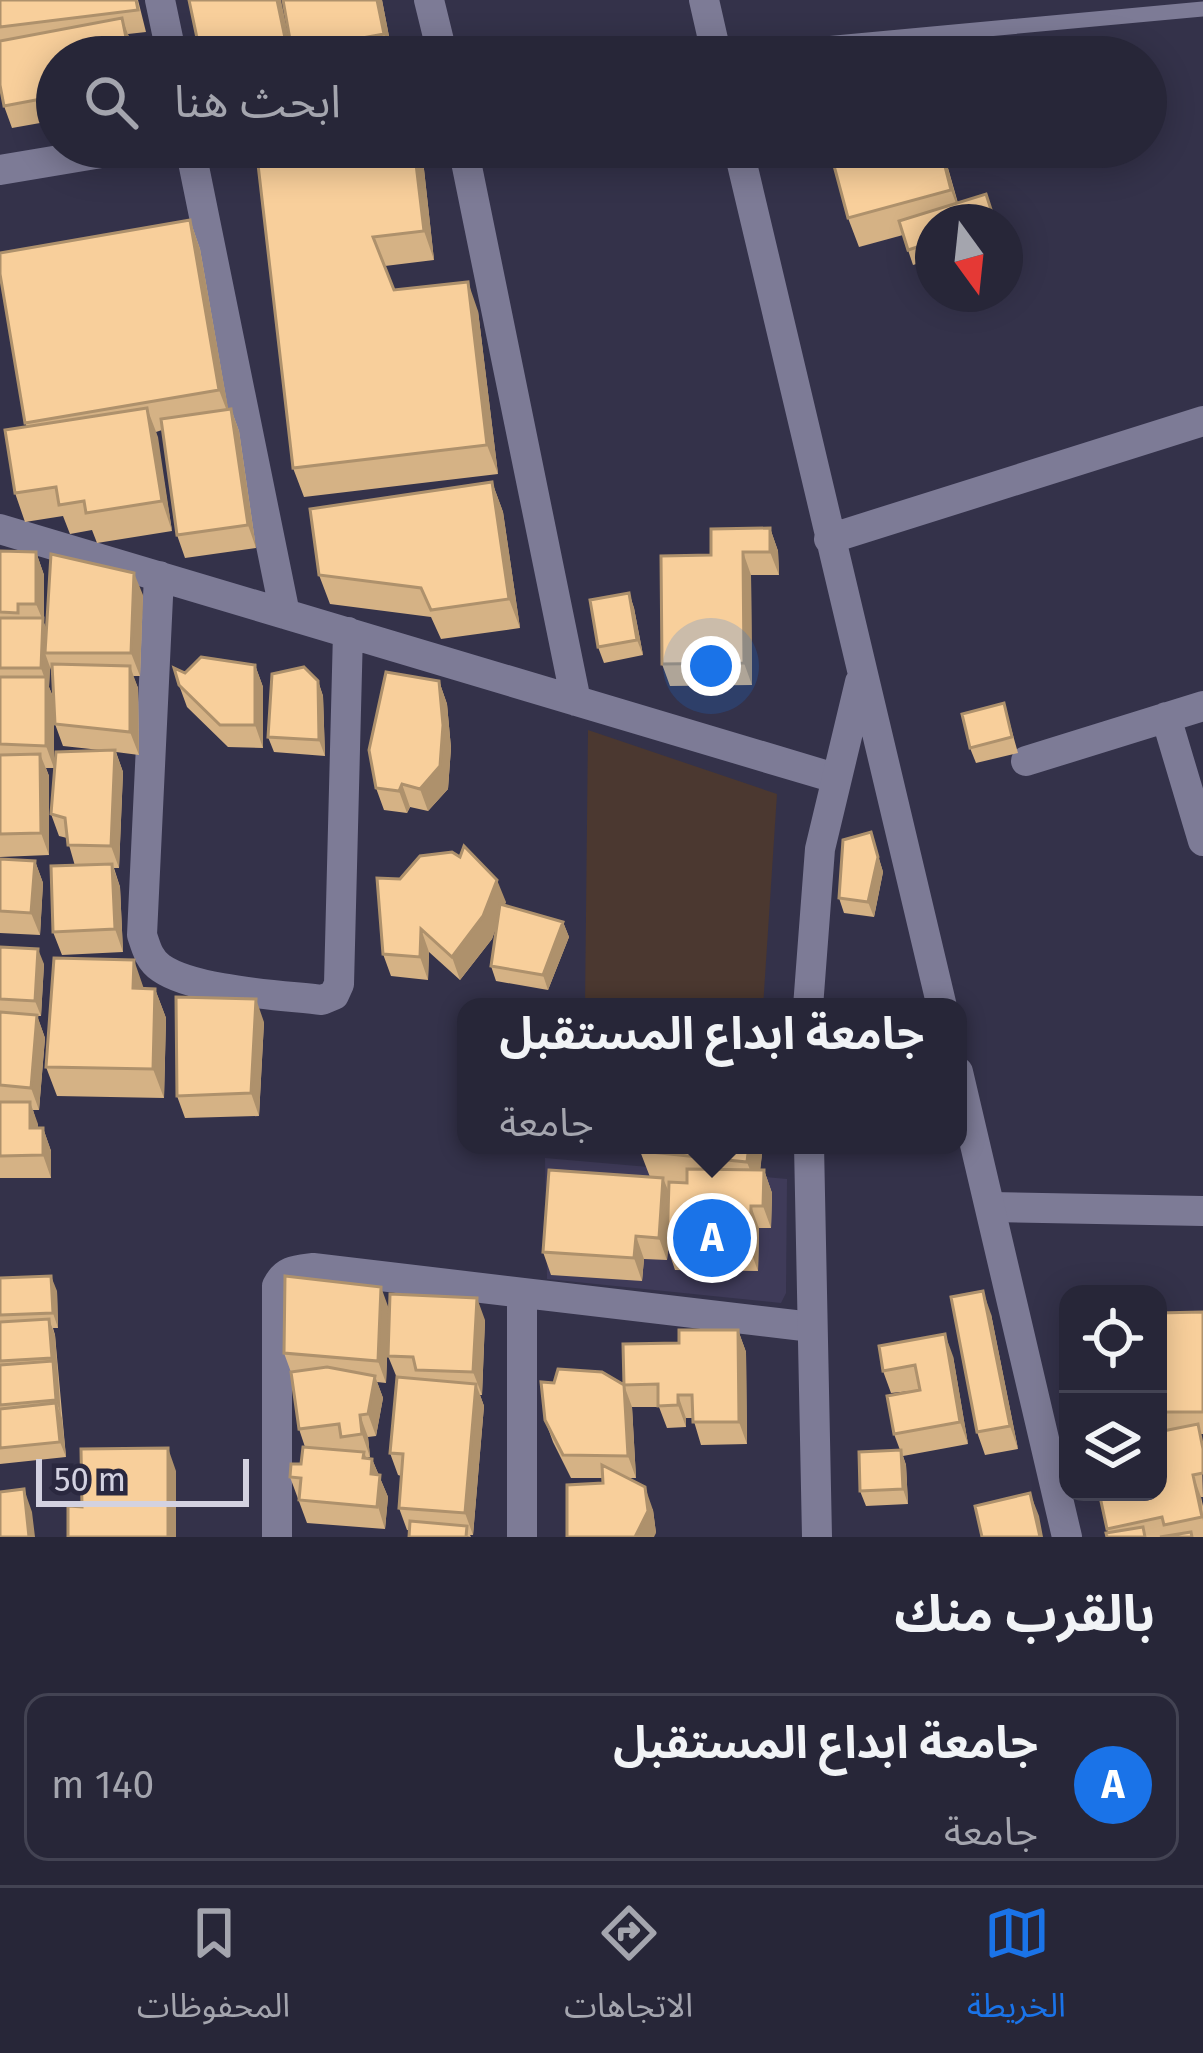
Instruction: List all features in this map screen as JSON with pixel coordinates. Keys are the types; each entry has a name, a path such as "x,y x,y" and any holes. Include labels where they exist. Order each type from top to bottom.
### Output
{"street":[{"path":"160,0 168,36"},
{"path":"429,0 438,36"},
{"path":"704,0 712,36"},
{"path":"0,170 36,164"},
{"path":"194,168 285,614"},
{"path":"467,168 576,701"},
{"path":"742,168 940,998"},
{"path":"829,539 1203,421"},
{"path":"0,529 835,778"},
{"path":"159,576 142,935 148,955 161,969 226,990 322,1000 334,995 339,984 348,632"},
{"path":"809,998 820,849 861,676"},
{"path":"1026,761 1203,706"},
{"path":"1166,717 1203,841"},
{"path":"967,1109 1067,1537"},
{"path":"808,1154 817,1537"},
{"path":"991,1207 1203,1211"},
{"path":"277,1537 277,1286 282,1275 313,1268 812,1327"},
{"path":"522,1293 522,1537"}],"lane":[{"path":"923,36 1203,9"}],"shaded area":[{"path":"588,730 777,794 764,998 585,998"},
{"path":"545,1158 787,1179 786,1293 781,1303 547,1279"}],"building":[{"path":"0,0 136,0 138,10 0,27"},
{"path":"189,0 277,0 285,36 197,36"},
{"path":"283,0 377,0 384,34 289,36"},
{"path":"122,18 126,36 36,36 36,100 4,106 0,41"},
{"path":"258,168 416,168 424,231 373,237 394,290 468,282 487,445 293,468"},
{"path":"835,168 945,168 951,190 848,218"},
{"path":"986,194 989,204 954,204"},
{"path":"915,216 915,248 908,250 899,221"},
{"path":"190,220 219,390 25,423 0,253"},
{"path":"147,408 162,501 86,513 84,501 59,505 56,487 15,493 5,430"},
{"path":"231,409 248,525 177,535 161,419"},
{"path":"492,482 509,599 431,610 421,588 319,575 310,509"},
{"path":"770,528 770,552 743,552 744,663 662,664 661,556 711,555 711,529"},
{"path":"0,551 36,552 36,604 18,604 18,613 0,612"},
{"path":"51,554 134,573 131,653 45,653"},
{"path":"629,593 637,640 598,647 590,600"},
{"path":"0,618 43,618 41,668 0,668"},
{"path":"201,657 255,665 255,725 220,725 179,685 174,668 185,673"},
{"path":"52,664 130,666 130,732 55,724"},
{"path":"304,667 318,681 319,740 268,737 272,674"},
{"path":"386,672 439,681 440,766 420,789 402,784 399,791 376,788 369,750"},
{"path":"0,677 46,677 46,746 0,744"},
{"path":"1004,703 1012,737 970,748 962,714"},
{"path":"115,750 111,846 68,845 65,818 51,814 56,752"},
{"path":"40,754 41,833 0,834 0,755"},
{"path":"871,832 878,857 868,902 839,898 843,840"},
{"path":"464,846 497,880 483,916 452,957 421,929 420,957 383,954 377,878 400,879 420,856 452,852 460,857"},
{"path":"0,859 35,861 31,913 0,911"},
{"path":"112,864 115,929 53,932 51,866"},
{"path":"500,904 563,922 543,975 491,966"},
{"path":"0,947 38,949 35,1001 0,999"},
{"path":"54,958 134,960 133,988 155,989 153,1069 46,1067"},
{"path":"176,997 256,999 251,1093 177,1096"},
{"path":"0,1012 37,1015 31,1088 0,1085"},
{"path":"0,1102 30,1102 30,1128 43,1128 43,1155 0,1156"},
{"path":"669,1154 748,1154 747,1162"},
{"path":"687,1169 764,1170 763,1206 751,1206 750,1249 667,1247 669,1182 687,1183"},
{"path":"549,1170 663,1178 659,1238 636,1236 634,1258 543,1252"},
{"path":"51,1276 53,1313 0,1315 0,1278"},
{"path":"285,1276 381,1287 378,1361 284,1353"},
{"path":"983,1291 1010,1426 977,1432 951,1297"},
{"path":"390,1294 477,1298 473,1372 416,1370 413,1357 388,1356"},
{"path":"1203,1312 1203,1412 1167,1412 1167,1313"},
{"path":"49,1319 52,1358 0,1361 0,1322"},
{"path":"679,1330 738,1330 739,1422 693,1422 692,1395 678,1395 678,1405 658,1406 658,1384 624,1385 623,1344 679,1343"},
{"path":"945,1334 960,1422 894,1434 887,1396 920,1390 915,1365 883,1371 879,1346"},
{"path":"53,1361 56,1400 0,1405 0,1365"},
{"path":"327,1367 375,1376 368,1414 360,1415 362,1434 341,1437 339,1424 299,1429 291,1372"},
{"path":"558,1369 602,1372 624,1385 628,1456 563,1455 545,1420 541,1382 554,1383"},
{"path":"397,1377 476,1384 465,1513 399,1508 403,1454 390,1453"},
{"path":"56,1403 60,1442 0,1448 0,1409"},
{"path":"1198,1424 1203,1473 1193,1475 1202,1517 1164,1525 1162,1517 1107,1529 1101,1501 1167,1501 1167,1430"},
{"path":"303,1447 364,1452 363,1458 372,1459 371,1474 380,1475 377,1507 299,1500 301,1478 290,1477 291,1464 301,1464"},
{"path":"168,1448 168,1537 68,1537 68,1506 82,1507 81,1449"},
{"path":"901,1450 903,1489 860,1491 859,1452"},
{"path":"602,1465 645,1487 648,1511 635,1537 567,1537 567,1485 603,1483"},
{"path":"24,1489 29,1537 0,1537 0,1492"},
{"path":"1030,1493 1040,1537 982,1537 975,1506"},
{"path":"410,1521 467,1526 466,1537 409,1537"},
{"path":"1143,1527 1145,1537 1107,1537 1106,1533"}],"place":[{"name":"جامعة ابداع المستقبل","path":"712,1238"}]}
